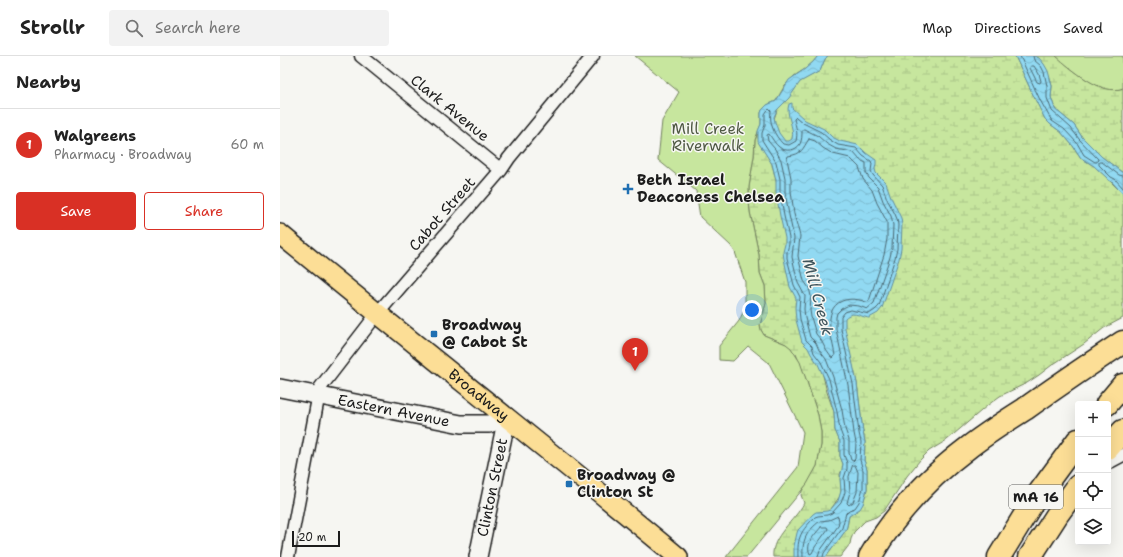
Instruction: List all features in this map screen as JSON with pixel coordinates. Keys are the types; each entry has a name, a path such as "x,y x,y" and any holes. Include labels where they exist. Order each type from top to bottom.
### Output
{"highway":[{"path":"870,557 884,533 898,515 923,487 951,462 970,446 1123,342"},
{"path":"1110,401 1123,385"},
{"path":"1111,445 1123,431"},
{"name":"MA 16","path":"999,557 1034,500 1075,444"},
{"name":"MA 16","path":"1030,557 1075,490"}],"main road":[{"name":"Broadway","path":"280,234 678,557"},
{"name":"Eastern Avenue","path":"280,388 461,424 489,424 507,417"},
{"name":"Clinton Street","path":"478,557 507,417"}],"street":[{"name":"Clark Avenue","path":"361,56 501,170"},
{"name":"Cabot Street","path":"288,557 320,388 377,314 501,170 509,158 593,56"},
{"path":"1111,461 1123,455"}],"green space":[{"name":"Mill Creek Riverwalk","path":"635,56 818,56 813,62 794,76 785,85 776,101 767,105 762,110 761,124 755,140 749,187 749,201 759,255 760,273 765,286 766,303 760,325 761,330 764,335 786,344 791,348 800,362 818,415 821,432 821,445 817,466 807,484 747,557 726,557 798,467 803,432 769,363 748,346 733,361 719,360 719,346 739,321 745,308 745,282 735,252 731,246 700,217 696,191 658,160 662,121 679,92"},
{"path":"828,56 1015,56 1045,119 1061,132 1081,158 1101,172 1123,194 1123,318 1104,328 1084,344 1027,383 1000,396 947,440 929,451 907,476 884,511 876,517 865,521 854,532 850,544 840,557 826,557 846,530 849,516 863,504 867,489 867,469 864,460 865,442 857,383 850,354 769,134 777,110 793,92 799,82 820,71 825,59"},
{"path":"1034,56 1056,56 1079,75 1101,87 1109,89 1123,88 1123,173 1102,157 1082,137 1074,125 1055,109 1051,97 1052,86 1050,79"},
{"path":"1056,56 1123,56 1123,88 1115,90 1106,89 1097,85 1070,68"},
{"path":"758,131 759,141 772,164 827,392 834,412 835,430 840,442 840,456 843,464 840,474 840,496 798,557 773,557 773,549 780,535 804,503 801,495 817,466 821,445 821,432 818,415 796,354 786,344 764,335 761,330 760,325 766,303 765,286 760,273 759,255 749,201 749,187 755,140"}],"water":[{"name":"Mill Creek","path":"818,56 828,56 825,59 820,71 800,82 789,98 777,110 774,117 779,133 785,141 792,139 793,135 788,108 789,104 792,103 792,108 805,120 824,129 832,137 840,141 858,145 876,160 876,173 886,183 901,218 901,249 882,308 878,313 869,318 851,314 845,318 845,328 857,383 865,442 864,460 867,469 867,489 863,504 860,509 849,516 846,530 826,557 794,557 794,546 798,530 813,514 816,512 830,510 838,501 841,491 840,479 843,464 840,456 840,442 835,430 834,412 825,380 818,364 808,348 802,342 796,320 796,298 790,287 783,252 785,238 776,192 776,180 772,164 758,142 758,131 761,124 762,110 767,105 776,101 789,80 805,69"},
{"path":"1015,56 1034,56 1039,58 1044,64 1048,71 1052,86 1051,97 1055,109 1074,125 1082,137 1102,157 1123,173 1123,194 1094,166 1081,158 1061,132 1045,119"}],"place":[{"name":"Beth Israel Deaconess Chelsea","path":"628,189"},
{"name":"Broadway @ Cabot St","path":"434,334"},
{"name":"Walgreens","path":"635,371"},
{"name":"Broadway @ Clinton St","path":"569,484"}]}
